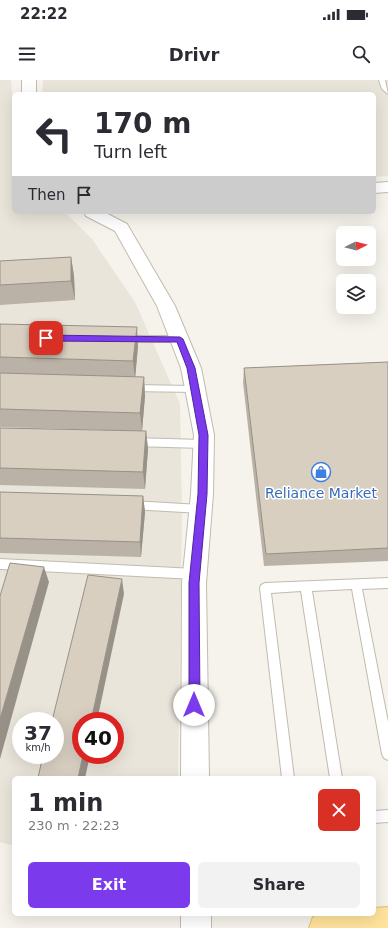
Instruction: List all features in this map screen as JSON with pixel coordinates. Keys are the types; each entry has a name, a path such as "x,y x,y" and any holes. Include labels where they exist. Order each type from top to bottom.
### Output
{"main road":[{"path":"324,928 368,920"}],"street":[{"path":"29,80 29,92"},
{"path":"376,188 388,187"},
{"path":"96,214 121,228 166,306 191,368 204,435 201,509 195,574 195,776"},
{"path":"196,916 196,928"}],"lane":[{"path":"382,80 385,89 388,92"},
{"path":"116,339 180,339"},
{"path":"122,387 195,388"},
{"path":"122,441 203,444"},
{"path":"120,504 201,509"},
{"path":"0,564 195,574"},
{"path":"356,584 388,754"},
{"path":"288,776 265,588 388,584"},
{"path":"306,586 336,776"},
{"path":"376,817 388,816"}],"shaded area":[{"path":"0,80 11,80 12,214 67,214 92,239 135,302 180,404 182,513 178,776 12,776 12,845 0,842"},
{"path":"43,80 388,80 388,176 376,177 376,92 42,92"}],"building":[{"path":"71,257 71,281 0,285 0,261"},
{"path":"0,324 137,327 133,361 0,357"},
{"name":"Reliance Market","path":"388,362 388,548 266,554 244,368"},
{"path":"0,373 144,377 140,413 0,409"},
{"path":"0,428 146,431 143,472 0,468"},
{"path":"0,492 143,496 140,542 0,538"},
{"path":"10,563 44,567 0,719 0,596"},
{"path":"88,575 122,579 93,712 72,712 72,764 81,764 78,776 38,776 41,764 64,764 64,712 54,712"}],"place":[{"name":"Reliance Market","path":"321,472"}],"route":[{"path":"46,338 180,339 191,368 204,435 202,494 194,583 194,705"}]}
